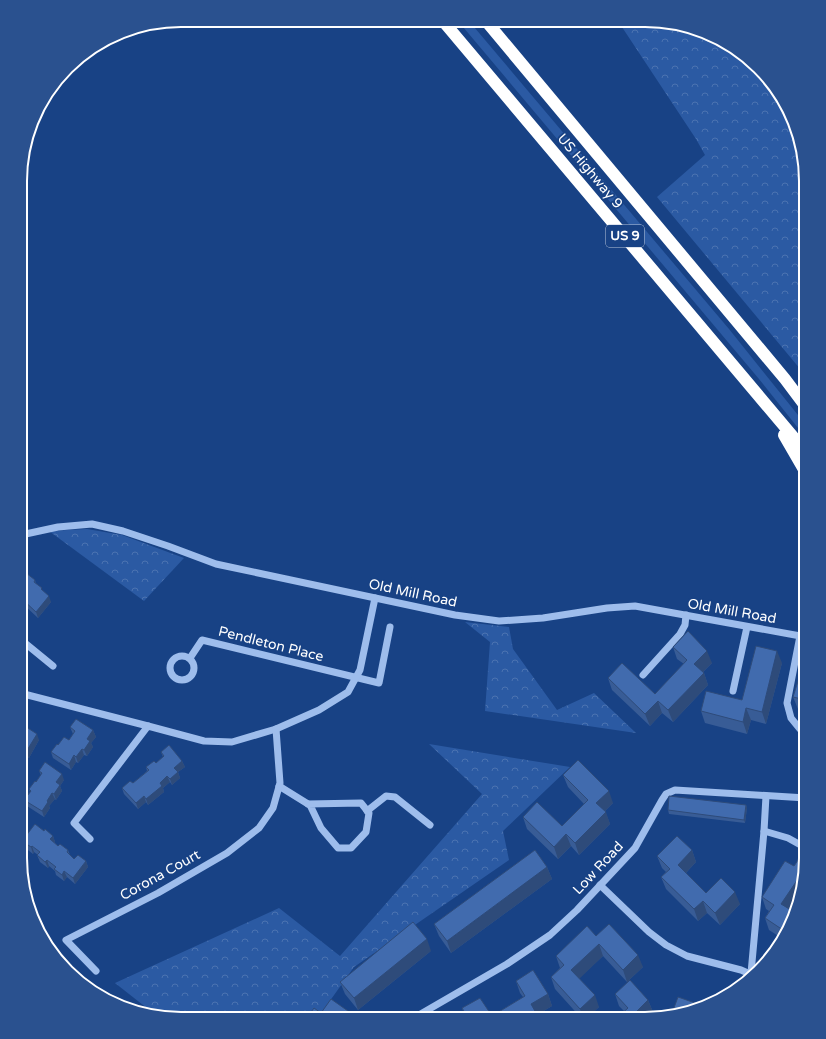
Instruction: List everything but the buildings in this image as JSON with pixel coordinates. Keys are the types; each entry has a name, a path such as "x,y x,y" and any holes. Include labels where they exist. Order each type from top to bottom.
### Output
{"highway":[{"name":"US Highway 9","path":"448,27 799,444"},
{"name":"US Highway 9","path":"491,27 799,398"},
{"path":"770,409 799,461"}],"street":[{"name":"Old Mill Road","path":"27,534 58,527 92,524 124,531 216,564 455,615 499,621 543,618 607,608 635,606 799,635"},
{"path":"27,695 204,741 232,742 276,729 319,710 348,692 360,670 375,598"},
{"path":"643,675 680,634 685,625 686,615"},
{"name":"Pendleton Place","path":"190,658 202,640 379,683 390,627"},
{"path":"733,691 747,627"},
{"path":"27,645 53,666"},
{"path":"799,653 787,703 791,718 799,728"},
{"path":"90,838 74,823 148,726"},
{"name":"Corona Court","path":"96,971 66,940 158,893 227,853 259,828 274,808 280,783 276,729"},
{"path":"279,786 308,804 310,805 321,828 338,848 351,848 366,832 369,813 361,803 308,804"},
{"name":"Low Road","path":"423,1012 507,964 550,935 577,910 635,848 666,794 675,790 799,798"},
{"path":"367,811 386,796 395,797 430,825"},
{"path":"750,970 766,796"},
{"path":"764,831 788,838 799,844"},
{"path":"600,885 649,932 666,945 687,956 747,973"}],"green space":[{"path":"463,27 474,27 729,329 799,416 799,429 759,379"},
{"path":"622,27 665,28 685,32 713,43 739,59 754,72 767,87 783,113 794,141 799,171 799,368 657,197 705,155"},
{"path":"87,529 122,535 184,558 144,601 49,531"},
{"path":"465,622 509,627 513,649 557,710 594,693 636,733 485,711 490,642"},
{"path":"429,744 570,767 503,831 509,860 354,967 322,1012 161,1011 147,1008 115,983 279,908 340,956 482,794"}]}
